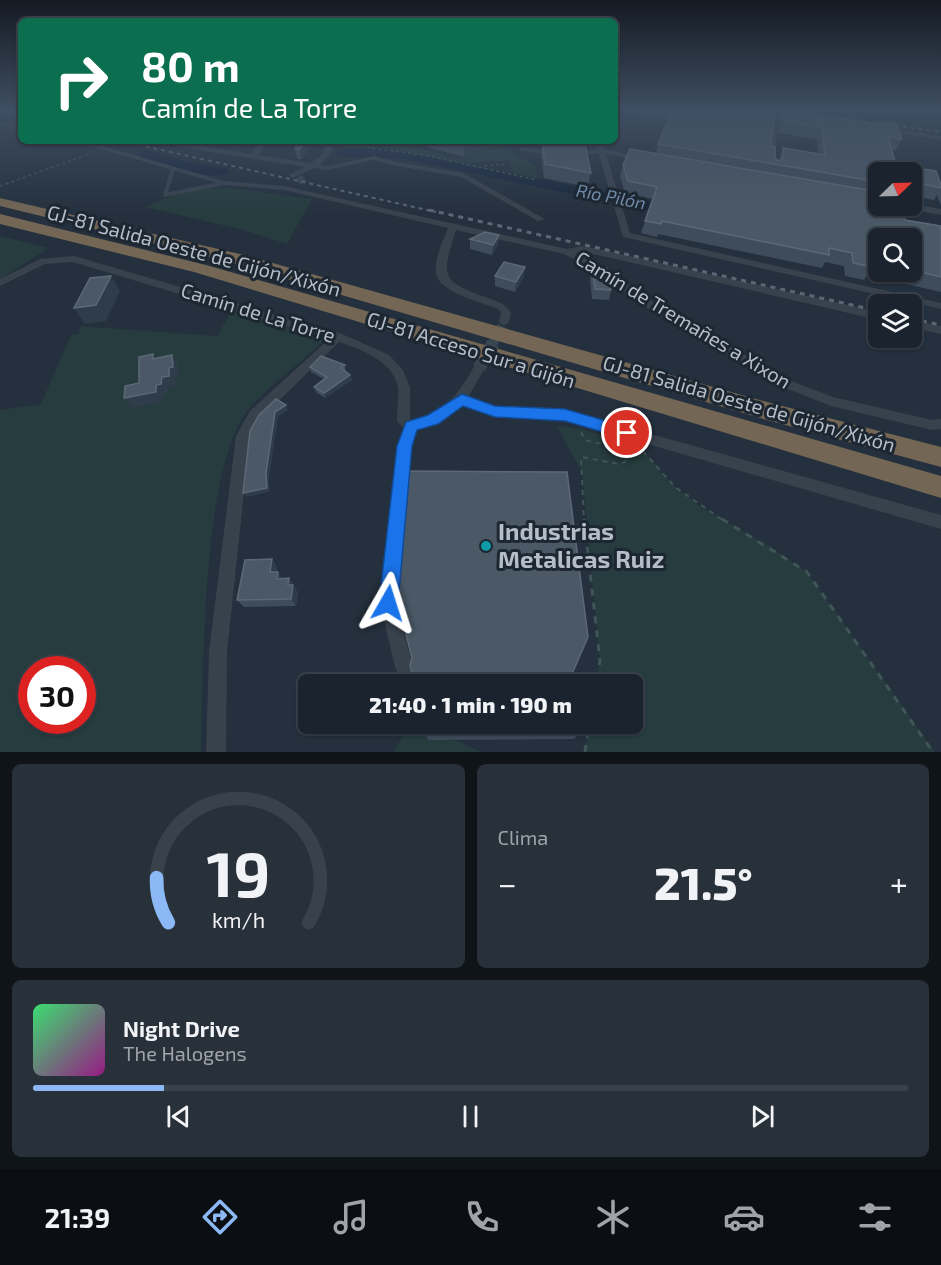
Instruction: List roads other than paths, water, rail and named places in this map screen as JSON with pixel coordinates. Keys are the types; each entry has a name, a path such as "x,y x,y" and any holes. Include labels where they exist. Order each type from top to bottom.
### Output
{"highway":[{"name":"GJ-81 Salida Oeste de Gijón/Xixón","path":"0,202 238,259 767,411 941,457"},
{"name":"GJ-81 Acceso Sur a Gijón","path":"0,219 58,231 206,270 765,438 941,487"}],"street":[{"name":"Camín de Tremañes a Xixon","path":"96,145 224,183 293,182 453,226 567,252 605,272 656,309 787,384 831,401 932,425 941,424"},
{"path":"181,145 327,168 374,158 463,175 542,219"},
{"path":"253,157 262,145"},
{"path":"293,182 330,151 330,145"},
{"path":"600,145 622,230 626,236 941,306"},
{"path":"602,151 648,160"},
{"path":"922,209 941,212"},
{"path":"453,226 441,272 444,280 453,287 502,307 506,312 504,322"},
{"path":"567,252 582,249 607,254 868,313"},
{"name":"Camín de La Torre","path":"0,283 43,261 74,259 338,337 385,358 399,373 404,388 403,421 411,426"},
{"path":"922,326 941,330"},
{"path":"216,752 218,652 243,436 255,415 338,337"},
{"path":"404,667 388,603 404,446 411,426 432,420 462,400 479,368"},
{"path":"462,400 495,412 565,415 941,522"}],"lane":[{"path":"774,145 774,158"},
{"path":"520,149 555,153"},
{"path":"575,153 602,151"},
{"path":"173,169 165,195 224,183"}],"waterway":[{"name":"Río Pilón","path":"342,154 383,152 404,155 682,212"},
{"name":"Río Pilón","path":"145,154 195,169 222,171"}],"tunnel":[{"path":"298,182 304,178"},
{"path":"492,345 502,326"},
{"path":"479,368 493,343"}],"railway":[{"path":"140,145 436,212"},
{"path":"429,210 868,309"},
{"path":"922,321 941,325"}],"place":[{"name":"Industrias Metalicas Ruiz","path":"486,546"}]}
